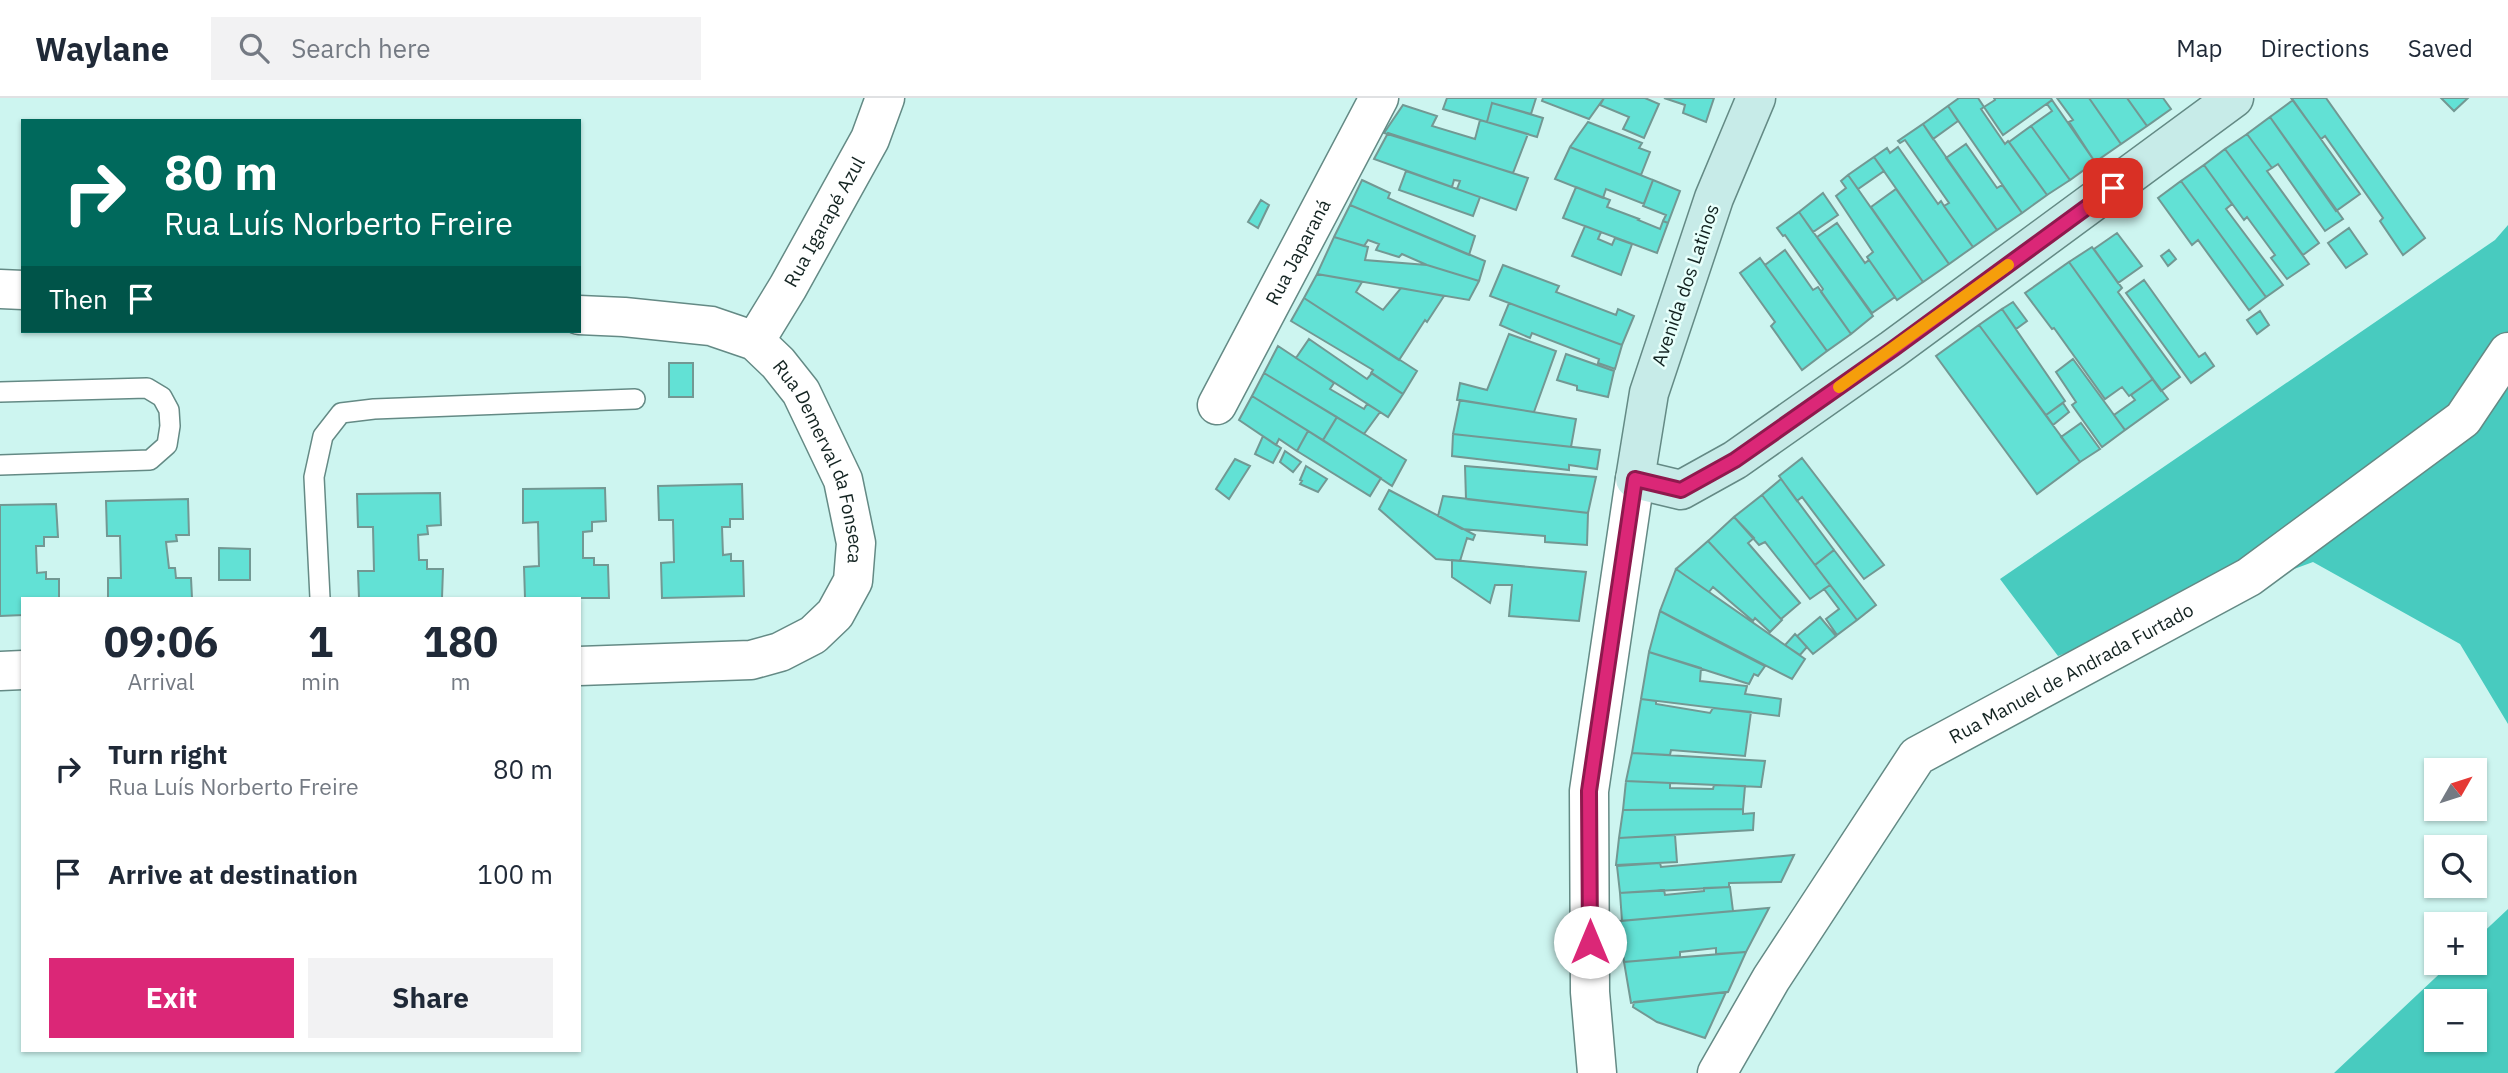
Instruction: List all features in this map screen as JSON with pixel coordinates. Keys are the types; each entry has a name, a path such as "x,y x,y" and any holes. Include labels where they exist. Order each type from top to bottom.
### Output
{"main road":[{"name":"Avenida dos Latinos","path":"1635,479 1649,393 1714,198 1756,98"},
{"path":"1635,479 1681,490 1735,460 1893,349 2235,98"}],"street":[{"name":"Rua Igarapé Azul","path":"755,341 870,139 885,98"},
{"name":"Rua Japaraná","path":"1217,405 1379,98"},
{"path":"0,289 21,290"},
{"path":"581,315 711,326 755,341"},
{"name":"Rua Demerval da Fonseca","path":"581,666 751,660 780,652 813,635 835,614 853,581 856,543 843,480 801,392 778,363 755,341"},
{"name":"Rua Manuel de Andrada Furtado","path":"1717,1073 1771,979 1917,756 2249,577 2463,419 2508,352"},
{"path":"1597,1073 1590,992 1589,791 1635,479"},
{"path":"0,671 21,670"}],"lane":[{"path":"0,391 147,388 162,397 169,410 170,426 167,445 160,454 150,460 0,465"},
{"path":"320,597 314,477 323,436 341,413 374,409 635,399"}],"shaded area":[{"path":"2508,225 2508,724 2460,644 2313,562 2058,656 2000,579 2495,240"},
{"path":"2508,909 2508,1073 2334,1073 2438,975 2487,975 2487,929"}],"building":[{"path":"1447,98 1536,98 1531,114 1492,103 1487,122 1443,109"},
{"path":"1543,98 1604,98 1589,119 1542,101"},
{"path":"1604,98 1645,98 1659,104 1644,138 1623,129 1629,117 1600,105"},
{"path":"1664,98 1714,98 1706,122 1683,113 1685,105"},
{"path":"1959,98 1978,98 1984,107 1981,109 2005,144 2008,141 2047,195 2022,213 1948,106"},
{"path":"1994,98 2052,100 2003,135 1984,107 1995,100"},
{"path":"2057,98 2089,98 2121,144 2095,162 2069,122 2073,120"},
{"path":"2089,98 2127,98 2147,126 2121,144"},
{"path":"2127,98 2163,98 2171,109 2147,126"},
{"path":"2291,98 2326,98 2425,238 2403,255 2380,221 2383,218 2325,136 2321,139"},
{"path":"2441,98 2468,98 2454,111"},
{"path":"2052,100 2095,162 2070,180 2031,126 2052,111 2047,104"},
{"path":"2293,100 2360,194 2336,211 2270,117"},
{"path":"1492,103 1543,118 1537,137 1487,122"},
{"path":"1403,105 1437,116 1432,126 1475,139 1480,120 1528,134 1513,173 1384,133"},
{"path":"1948,106 1958,121 1933,139 1923,124"},
{"path":"2270,117 2343,219 2325,231 2278,164 2272,168 2247,134"},
{"path":"1588,122 1642,143 1639,148 1650,152 1641,175 1570,147"},
{"path":"1923,124 1997,230 1973,247 1944,206 1949,203 1905,140 1900,143 1898,141"},
{"path":"2031,126 2070,180 2047,195 2009,142"},
{"path":"1388,133 1528,178 1516,210 1457,189 1460,181 1454,180 1452,187 1374,159"},
{"path":"2247,134 2272,168 2267,171 2319,243 2303,255 2225,149"},
{"path":"1966,144 1997,188 2002,185 2022,213 1997,230 1946,158"},
{"path":"1570,147 1653,180 1644,204 1606,189 1603,198 1555,179"},
{"path":"1898,147 1938,204 1941,201 1973,247 1949,264 1874,157 1887,148 1890,153"},
{"path":"2225,149 2309,264 2287,279 2271,258 2275,255 2247,217 2244,220 2204,165"},
{"path":"1874,157 1884,171 1858,189 1848,175"},
{"path":"2204,165 2232,204 2226,209 2283,285 2266,297 2181,181"},
{"path":"1406,171 1480,197 1473,216 1399,190"},
{"path":"1848,175 1923,282 1897,300 1867,257 1873,252 1836,196 1846,188 1841,181"},
{"path":"1362,180 1390,193 1388,198 1475,236 1469,255 1350,205"},
{"path":"1653,180 1680,191 1668,223 1663,221 1666,215 1643,206"},
{"path":"2181,181 2266,297 2249,310 2198,240 2192,245 2158,198"},
{"path":"1576,187 1610,200 1607,207 1660,229 1663,221 1668,223 1657,253 1563,218"},
{"path":"1896,189 1949,264 1923,282 1871,207"},
{"path":"1823,193 1838,215 1813,232 1799,212"},
{"path":"1261,200 1269,205 1258,228 1248,222"},
{"path":"1350,205 1485,261 1479,281 1427,265 1402,254 1399,257 1376,250 1379,244 1368,240 1364,246 1334,237"},
{"path":"1799,212 1873,316 1851,334 1821,292 1823,289 1785,235 1777,228"},
{"path":"1837,223 1865,263 1869,260 1895,297 1872,313 1817,237"},
{"path":"1585,226 1601,232 1598,239 1612,245 1615,238 1632,244 1621,275 1572,256"},
{"path":"2349,228 2367,254 2346,268 2328,243"},
{"path":"2117,233 2142,266 2118,283 2094,249"},
{"path":"1334,237 1368,247 1365,260 1427,265 1479,281 1469,300 1317,274"},
{"path":"2092,247 2122,288 2118,292 2180,377 2161,391 2069,262"},
{"path":"1785,250 1813,290 1818,287 1851,334 1827,351 1765,265"},
{"path":"2169,250 2176,259 2168,266 2161,256"},
{"path":"1760,258 1827,351 1802,370 1771,326 1775,322 1740,273"},
{"path":"2069,262 2153,379 2129,396 2122,387 2105,399 2025,293"},
{"path":"1503,265 1559,286 1556,292 1616,315 1618,309 1634,316 1622,345 1490,296"},
{"path":"1317,274 1362,282 1356,292 1383,310 1401,288 1444,296 1399,360 1304,298"},
{"path":"2144,280 2199,357 2205,353 2214,366 2191,383 2126,293"},
{"path":"1304,298 1417,371 1403,394 1371,373 1373,370 1291,321"},
{"path":"2013,302 2027,321 2016,329 2002,309"},
{"path":"1509,303 1622,345 1615,369 1598,363 1599,359 1532,333 1530,338 1500,325"},
{"path":"2002,309 2065,401 2046,415 1979,325"},
{"path":"2260,311 2269,325 2257,334 2247,320"},
{"path":"1979,325 2080,462 2037,494 1936,356"},
{"path":"1509,334 1556,351 1534,412 1457,400 1460,383 1487,390"},
{"path":"1309,339 1367,379 1372,373 1403,394 1388,417 1296,358"},
{"path":"1278,346 1334,383 1330,389 1364,409 1367,404 1380,412 1364,434 1264,373"},
{"path":"1566,354 1614,371 1608,397 1577,390 1577,386 1557,380"},
{"path":"2073,359 2125,430 2102,447 2072,405 2076,402 2056,372"},
{"path":"669,363 693,363 693,397 669,397"},
{"path":"1264,373 1337,417 1323,440 1252,396"},
{"path":"2153,379 2168,399 2125,430 2114,415 2135,400 2131,395"},
{"path":"1252,396 1308,431 1297,451 1279,439 1276,445 1239,420"},
{"path":"1460,400 1576,419 1571,447 1453,434"},
{"path":"2063,403 2069,412 2053,425 2046,415"},
{"path":"1337,417 1406,460 1392,486 1323,440"},
{"path":"2081,423 2100,449 2080,462 2061,437"},
{"path":"1308,431 1381,478 1370,496 1297,451"},
{"path":"1453,434 1600,450 1597,469 1569,465 1569,470 1452,456"},
{"path":"1263,436 1281,448 1273,463 1255,454"},
{"path":"1285,451 1301,462 1293,472 1280,462"},
{"path":"1802,458 1884,565 1864,579 1802,497 1797,501 1779,476"},
{"path":"1235,459 1250,466 1229,499 1216,489"},
{"path":"1306,466 1327,479 1318,492 1300,484"},
{"path":"1465,466 1596,477 1588,513 1466,499"},
{"path":"1781,479 1834,550 1815,565 1762,495"},
{"path":"742,484 743,519 730,519 730,527 722,527 723,555 731,554 731,561 743,561 744,596 662,598 661,563 674,562 673,520 659,520 658,486"},
{"path":"605,488 606,521 592,522 592,531 583,532 583,558 594,558 594,565 608,565 609,598 525,597 524,567 539,566 538,522 523,523 523,489"},
{"path":"1389,490 1475,535 1473,540 1467,538 1460,561 1436,559 1379,509"},
{"path":"440,493 441,525 427,526 428,534 418,535 419,560 427,560 427,569 443,569 442,597 359,597 358,571 374,571 373,527 358,527 357,494"},
{"path":"1762,495 1830,585 1810,599 1765,542 1759,545 1734,517"},
{"path":"1443,496 1588,513 1587,545 1545,542 1545,536 1462,529 1438,516"},
{"path":"188,499 189,535 176,535 177,541 166,542 169,568 175,568 176,578 191,578 192,597 108,597 108,578 121,578 120,536 107,536 106,501"},
{"path":"56,504 58,537 44,537 44,546 36,546 37,573 46,572 46,579 59,579 59,597 21,597 21,615 0,616 0,505"},
{"path":"1734,517 1754,538 1748,543 1800,603 1781,619 1708,541"},
{"path":"1708,541 1782,620 1770,632 1713,587 1709,592 1676,569"},
{"path":"219,548 250,549 250,580 219,580"},
{"path":"1834,550 1876,605 1857,620 1815,565"},
{"path":"1452,560 1586,572 1579,621 1509,616 1512,585 1495,585 1490,603 1452,577"},
{"path":"1676,569 1805,659 1792,679 1660,611"},
{"path":"1830,585 1857,620 1837,635 1826,619 1839,609 1824,589"},
{"path":"1660,611 1765,666 1758,676 1754,674 1749,684 1649,652"},
{"path":"1820,617 1836,636 1813,654 1797,636"},
{"path":"1795,634 1807,647 1800,655 1785,645"},
{"path":"1649,652 1701,668 1700,681 1747,686 1745,694 1781,699 1779,716 1641,699"},
{"path":"1641,699 1710,713 1713,708 1751,712 1745,756 1671,750 1670,755 1632,753"},
{"path":"1632,753 1765,761 1761,787 1626,781"},
{"path":"1626,781 1670,783 1670,788 1713,789 1714,785 1745,786 1743,809 1623,810"},
{"path":"1743,809 1743,814 1754,813 1753,830 1619,838 1623,810"},
{"path":"1675,835 1677,862 1616,865 1619,838"},
{"path":"1794,855 1781,882 1729,883 1729,887 1620,893 1617,866 1660,863 1661,867"},
{"path":"1730,887 1733,911 1622,921 1620,893 1664,890 1665,895 1704,891 1704,888"},
{"path":"1769,908 1746,952 1716,954 1716,948 1680,952 1680,957 1624,962 1620,921"},
{"path":"1746,952 1728,992 1631,1003 1624,962"},
{"path":"1726,992 1705,1038 1657,1022 1633,1007 1634,1002"}],"slow traffic":[{"path":"1839,387 2008,265"}],"route":[{"path":"1590,942 1589,791 1635,479 1681,490 1735,460 1893,349 2113,188"}]}
